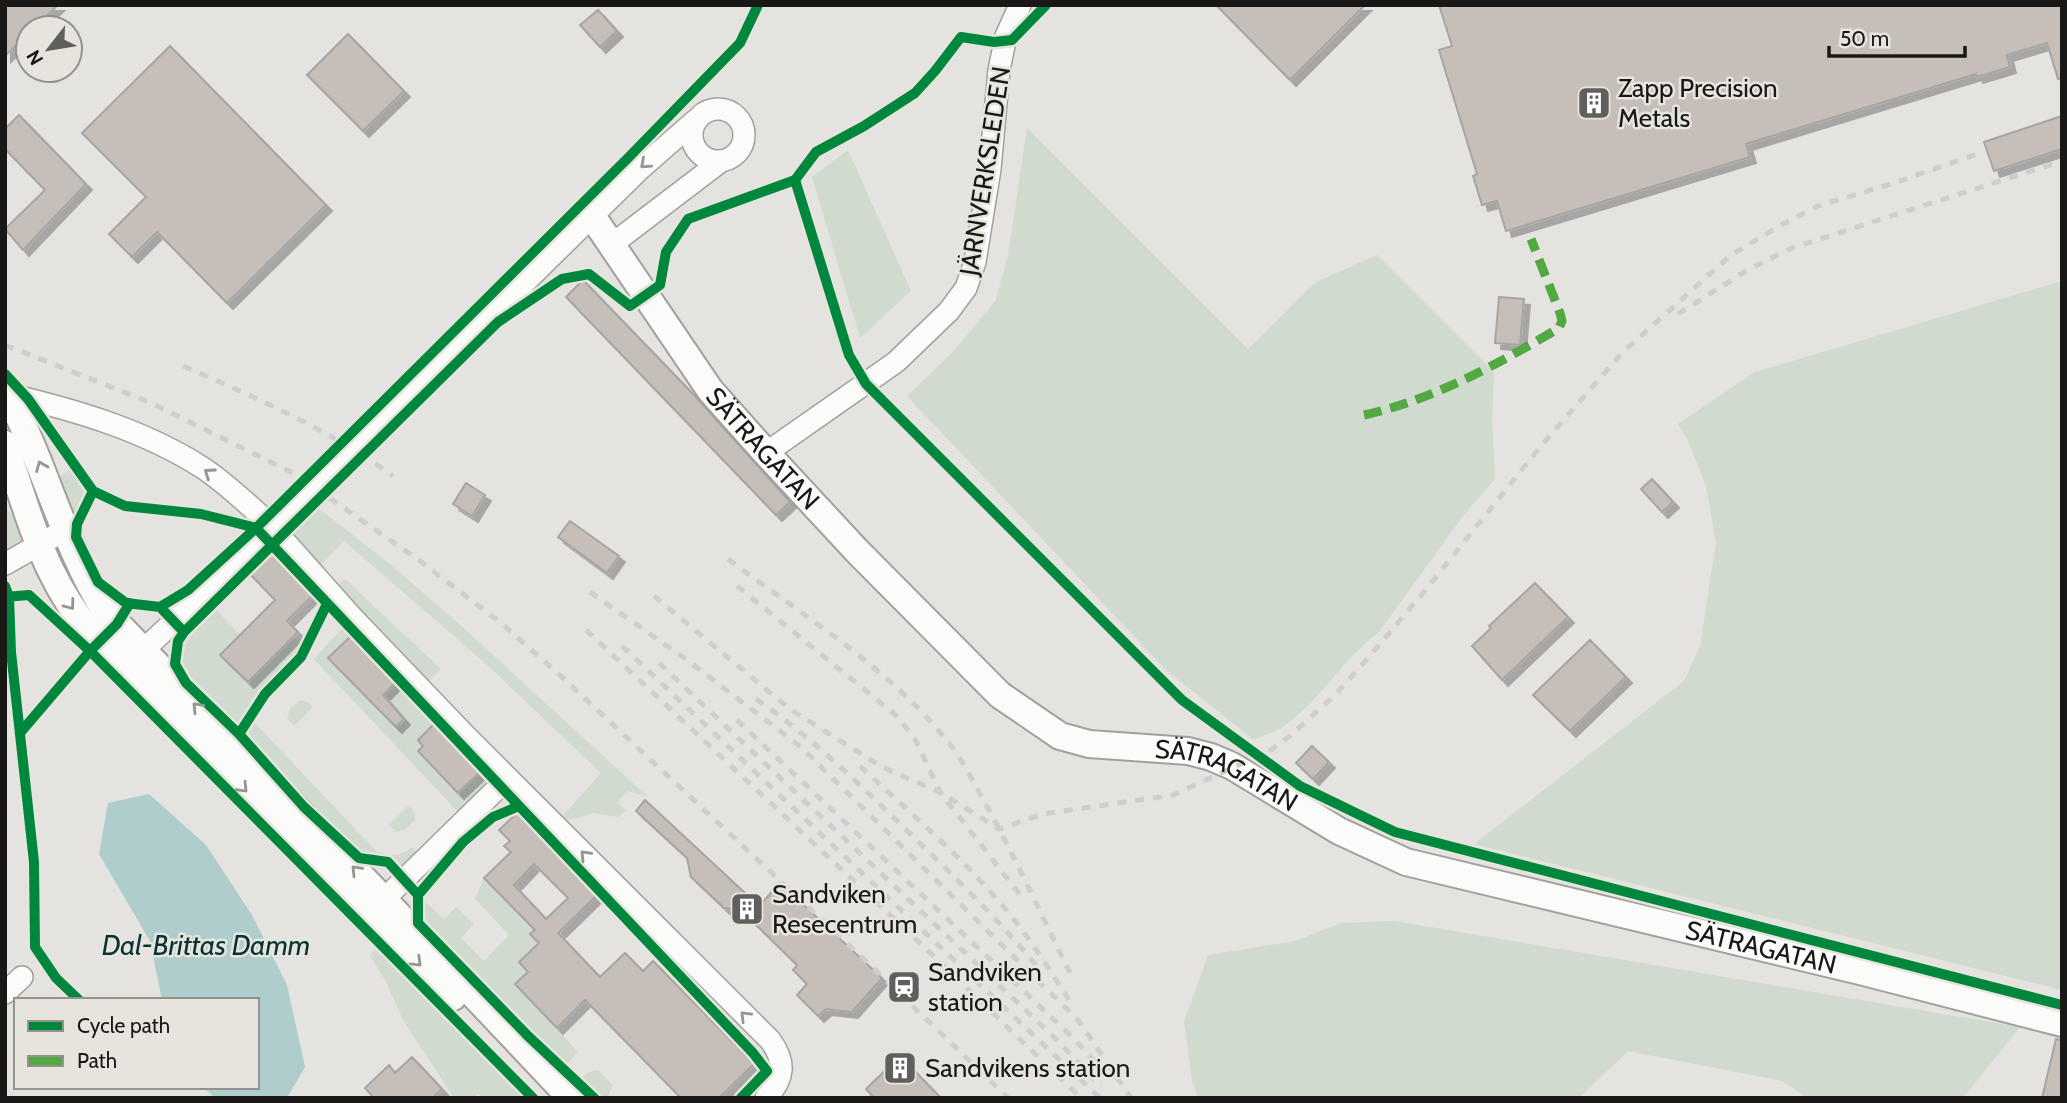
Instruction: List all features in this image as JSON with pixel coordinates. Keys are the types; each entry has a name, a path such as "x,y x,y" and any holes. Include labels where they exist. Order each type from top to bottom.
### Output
{"street":[{"name":"JÄRNVERKSLEDEN","path":"766,453 896,362 934,327 966,288 975,262 990,169 999,70 1006,36 1020,5"},
{"path":"134,659 453,353 639,169 702,114 718,108 726,110 739,120 743,127 743,143 734,156 720,162 611,245"},
{"path":"696,120 691,136 697,152 711,161 720,162"},
{"name":"SÄTRAGATAN","path":"592,216 710,390 766,453 921,617 1000,695 1060,736 1089,744 1188,751 1211,757 1232,766 1339,831 1406,862 2062,1023"},
{"path":"6,392 24,425 65,530 93,592 134,659"},
{"path":"6,392 110,423 168,447 229,487 261,516"},
{"path":"5,444 39,545 62,596 80,619 134,659 558,1098"},
{"path":"5,564 65,530"},
{"path":"280,536 352,617 508,779 770,1040 781,1061 782,1071 778,1082 765,1098"},
{"path":"376,907 508,779"},
{"path":"376,907 571,1098"},
{"path":"5,993 22,977"}],"shaded area":[{"path":"1027,128 1248,349 1316,282 1377,255 1494,372 1492,421 1495,479 1463,516 1379,632 1354,654 1297,716 1281,728 1254,740 1166,670 907,396 955,350 996,300 1008,255"},
{"path":"848,150 911,291 860,338 812,177"},
{"path":"2062,281 2062,990 1474,844 1684,681 1700,646 1716,543 1706,485 1678,424 1755,372"},
{"path":"5,390 49,484 74,467 93,491 77,524 106,612 80,619 5,444"},
{"path":"5,499 7,510 16,517 24,553 5,564"},
{"path":"313,504 390,564 458,623 648,797 627,791 617,803 626,810 618,817 593,813 575,819 559,820 601,773 485,663 344,541 313,573 280,536"},
{"path":"345,579 441,669 421,689 331,592"},
{"path":"211,604 240,635 221,655 248,682 294,636 305,649 301,657 265,694 250,718 377,852 395,855 412,847 424,861 405,880 388,862 359,858 186,683 175,664 178,641"},
{"path":"346,624 494,779 459,813 314,659"},
{"path":"299,700 308,702 313,707 294,726 287,719 290,709"},
{"path":"408,806 414,811 415,820 406,829 396,832 389,825"},
{"path":"484,878 535,930 531,934 539,943 519,962 528,972 515,984 578,1052 563,1068 528,1036 418,923 418,895 444,919 456,907 474,924 461,938 484,961 509,935 475,899"},
{"path":"1395,921 2020,1027 1963,1098 1808,1098 1782,1081 1628,1051 1579,1098 1198,1098 1192,1080 1184,1022 1208,955 1295,941 1341,923"},
{"path":"379,944 533,1098 482,1098 478,1094 474,1098 454,1098 403,1020 386,982 370,956"},
{"path":"598,1070 613,1085 607,1098 594,1098 577,1081 589,1072"}],"water":[{"name":"Dal-Brittas Damm","path":"149,794 206,845 252,915 287,985 305,1067 287,1098 215,1098 205,1089 259,1089 259,998 162,998 150,941 99,854 108,803"}],"building":[{"path":"5,5 58,5 49,14 14,14 14,47 5,56"},
{"path":"1216,5 1365,5 1290,80"},
{"name":"Zapp Precision Metals","path":"1439,5 2062,5 2062,78 2058,79 2047,43 2007,55 2010,67 1977,77 1976,74 1746,144 1750,157 1506,231 1497,201 1482,205 1473,176 1477,174 1439,50 1452,46"},
{"path":"598,10 617,31 600,47 580,25"},
{"path":"348,34 404,91 363,131 307,75"},
{"path":"170,46 326,205 227,303 157,232 132,257 109,234 146,197 82,133"},
{"path":"19,115 86,184 23,250 5,229 45,190 5,149 5,129"},
{"path":"2062,116 2062,149 1994,171 1984,142"},
{"path":"583,280 694,395 790,502 776,515 566,297"},
{"path":"1499,297 1524,299 1520,345 1495,343"},
{"path":"1652,479 1673,502 1662,512 1641,489"},
{"path":"466,483 485,495 472,516 453,504"},
{"path":"570,521 619,556 607,573 558,537"},
{"path":"271,550 314,594 287,621 298,632 248,682 220,655 275,600 248,572"},
{"path":"1535,583 1568,617 1502,680 1472,646 1491,628 1489,626"},
{"path":"351,636 396,682 383,695 404,719 396,727 328,658"},
{"path":"1590,640 1626,677 1570,731 1533,695"},
{"path":"435,723 481,771 458,793 418,751 423,746 418,740"},
{"path":"1312,746 1329,762 1313,779 1296,763"},
{"path":"645,800 759,906 780,883 882,978 852,1012 826,1009 818,1016 797,995 807,984 793,970 797,965 741,910 724,908 691,877 687,858 636,811"},
{"path":"519,811 567,860 565,862 599,893 558,933 600,977 625,953 643,971 653,961 754,1064 719,1098 681,1098 585,1000 557,1028 515,984 528,972 519,962 539,943 530,934 535,930 484,878 511,852 504,846 510,841 499,830","holes":["534,864 568,898 546,919 514,885"]},
{"path":"2056,1039 2062,1040 2062,1098 2042,1098"},
{"name":"Sandvikens station","path":"900,1056 941,1098 874,1098 866,1089"},
{"path":"412,1057 442,1089 433,1098 374,1098 365,1088 389,1065 395,1073"}],"railway":[{"path":"654,596 791,710 884,768 940,792 999,829 1043,814 1173,795 1271,750 1334,696 1424,592 1540,447 1622,353 1731,255 1818,206 1977,154"},
{"path":"1678,314 1749,269 1792,248 2062,161"},
{"path":"5,345 149,402 295,474 416,558 501,623 562,677 867,962 1008,1098"},
{"path":"183,366 318,429 393,476"},
{"path":"728,559 870,664 922,712 945,738 995,822 1070,973"},
{"path":"737,586 898,717 916,741 940,792 1024,900"},
{"path":"590,592 687,660 801,747 1078,1020 1131,1098"},
{"path":"586,630 1081,1098"},
{"path":"622,646 1100,1098"},
{"path":"659,663 1057,1040 1101,1087"},
{"path":"756,699 813,743 866,791 970,893 1037,966"},
{"path":"737,720 1069,1034 1106,1073"},
{"path":"860,766 946,846 1006,909 1071,1003"}],"marked path":[{"path":"1364,415 1440,390 1489,367 1559,328 1562,321 1560,313 1531,239"}],"cycle path":[{"path":"741,1098 767,1071 753,1053 256,528 201,514 125,506 93,491 77,524 76,537 98,582 126,603 160,607 188,590 256,528 628,158 740,43 758,5"},
{"path":"795,180 816,152 864,126 915,93 961,37 994,42 1012,40 1046,5"},
{"path":"184,632 498,322 562,279 589,274 630,306 660,285 666,252 688,219 795,180 849,355 866,384 1182,700 1300,786 1395,832 2062,1005"},
{"path":"5,374 28,399 93,491"},
{"path":"5,586 9,597 11,652 34,862 35,947 56,978 77,998"},
{"path":"5,597 29,595 90,651 533,1098"},
{"path":"20,733 90,651 117,624 130,603"},
{"path":"239,734 265,694 301,657 327,604"},
{"path":"160,607 184,632 178,641 175,664 186,683 239,734 304,807 359,858 388,862 418,895 418,923 528,1036 594,1098"},
{"path":"418,895 463,842 493,817 519,806"}],"place":[{"name":"Zapp Precision Metals","path":"1594,103"},
{"name":"Sandviken Resecentrum","path":"747,909"},
{"name":"Sandviken station","path":"904,987"},
{"name":"Sandvikens station","path":"900,1068"}]}
